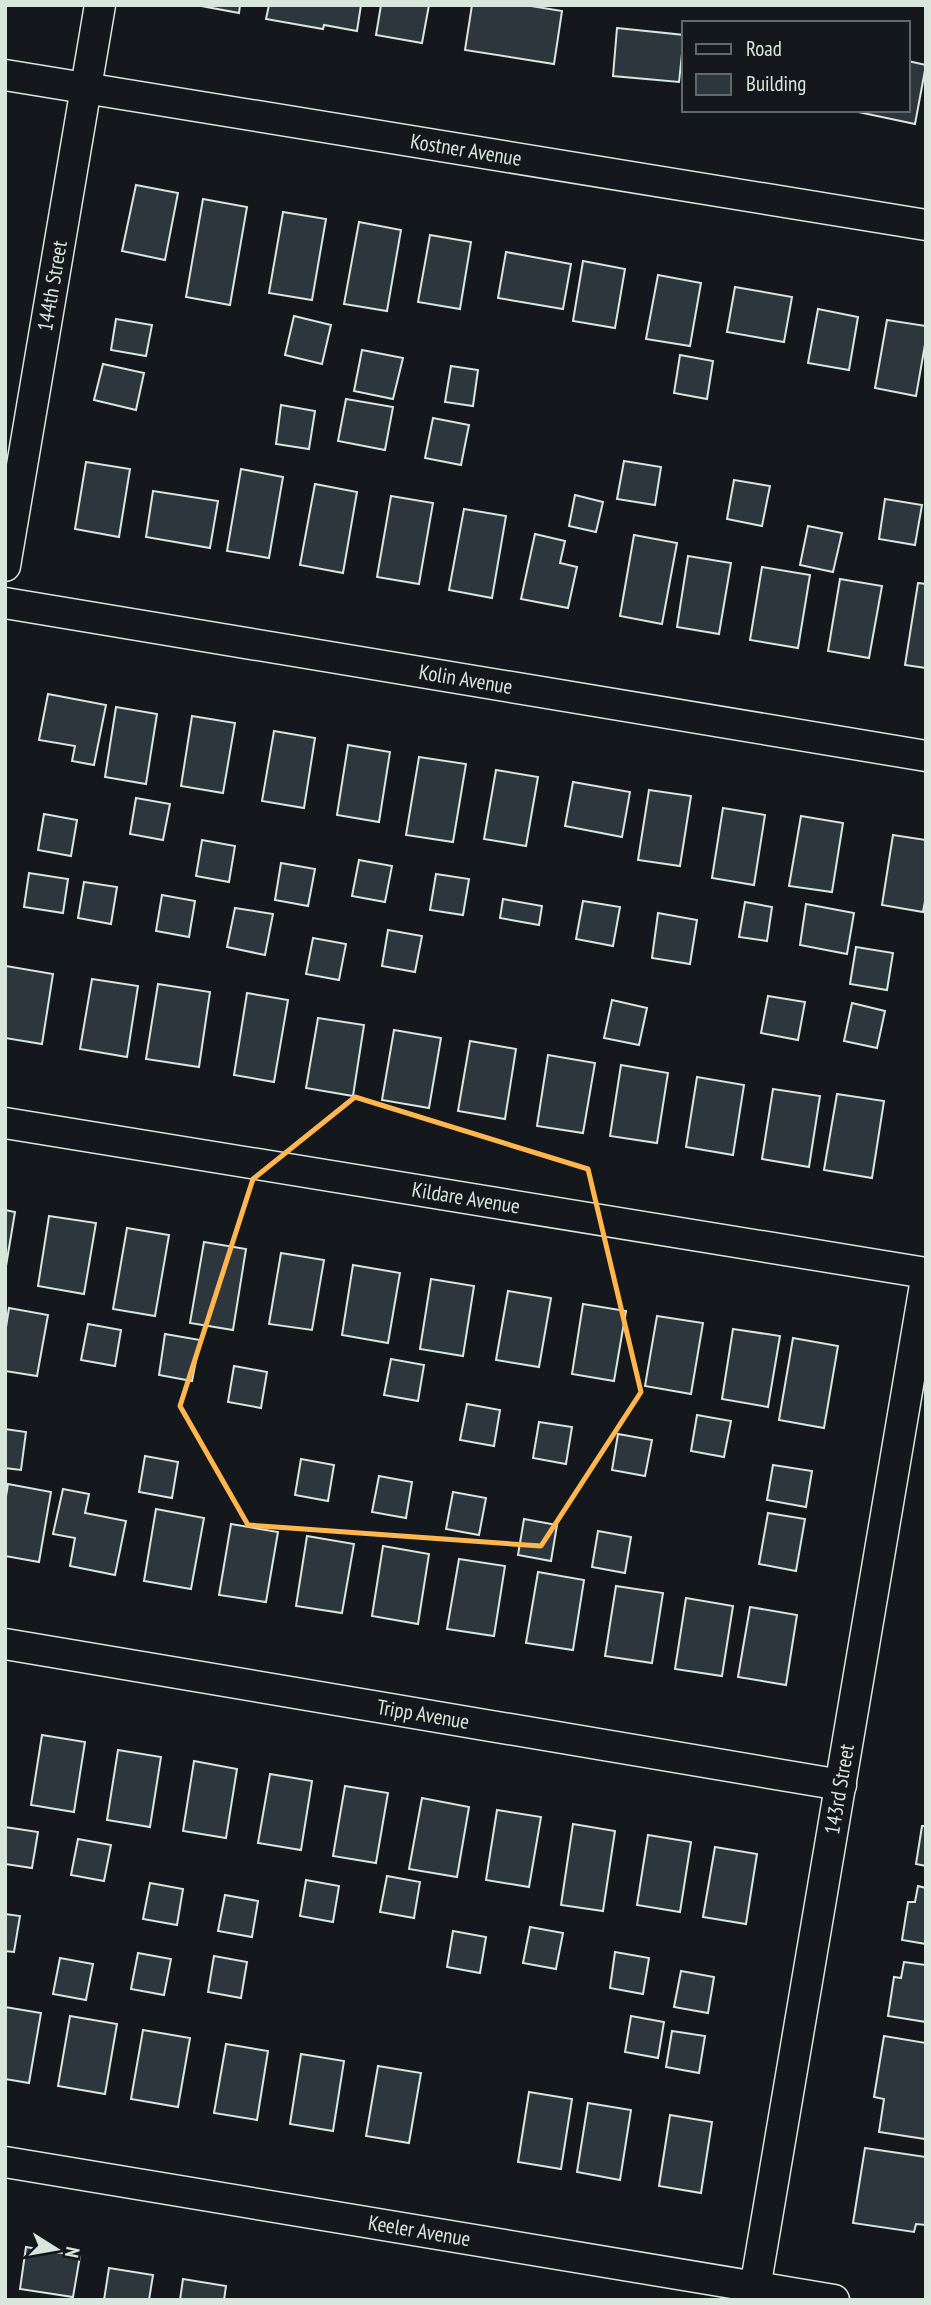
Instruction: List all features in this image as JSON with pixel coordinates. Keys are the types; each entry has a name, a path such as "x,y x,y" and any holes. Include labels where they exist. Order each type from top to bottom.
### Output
{"street":[{"name":"144th Street","path":"5,566 100,5"},
{"name":"Kostner Avenue","path":"5,75 926,225"},
{"name":"Kolin Avenue","path":"5,603 926,756"},
{"name":"Kildare Avenue","path":"5,1123 926,1273"},
{"name":"143rd Street","path":"754,2293 926,1279"},
{"name":"Tripp Avenue","path":"5,1644 841,1785"},
{"name":"Keeler Avenue","path":"5,2162 754,2293 834,2300"}],"highlighted area":[{"path":"355,1097 588,1169 641,1392 541,1546 248,1525 180,1406 253,1179"}],"building":[{"path":"196,5 240,5 239,13"},
{"path":"269,5 361,5 357,31 324,25 323,29 266,19"},
{"path":"381,5 429,5 422,43 376,35"},
{"path":"472,5 525,5 562,11 554,64 465,50"},
{"path":"617,28 682,35 679,82 613,76"},
{"path":"910,61 926,65 915,124 858,112 910,112"},
{"path":"136,185 178,193 165,260 122,251"},
{"path":"203,199 247,207 230,305 186,297"},
{"path":"283,212 326,219 312,300 269,293"},
{"path":"359,222 401,230 387,311 344,304"},
{"path":"430,235 471,242 460,309 418,302"},
{"path":"506,252 571,264 563,309 498,298"},
{"path":"583,261 625,269 615,328 573,321"},
{"path":"658,275 701,283 690,346 646,339"},
{"path":"735,287 792,297 784,342 727,332"},
{"path":"818,309 858,317 849,370 808,363"},
{"path":"294,316 331,325 322,364 285,355"},
{"path":"116,319 152,325 146,356 111,350"},
{"path":"887,320 926,326 916,396 875,388"},
{"path":"362,350 403,358 393,399 354,391"},
{"path":"680,355 713,361 707,399 674,393"},
{"path":"103,364 144,373 136,410 94,400"},
{"path":"451,366 478,370 473,406 445,402"},
{"path":"346,399 393,407 385,450 338,441"},
{"path":"281,405 315,411 309,449 276,444"},
{"path":"433,418 469,425 461,465 425,458"},
{"path":"624,461 661,467 655,505 617,499"},
{"path":"86,462 130,469 119,537 75,529"},
{"path":"241,469 283,477 269,558 227,551"},
{"path":"734,480 770,486 762,526 727,519"},
{"path":"315,484 357,492 343,573 300,565"},
{"path":"153,491 218,501 210,548 146,537"},
{"path":"575,495 603,502 596,532 569,526"},
{"path":"391,496 433,503 419,584 377,577"},
{"path":"885,499 922,505 915,545 879,539"},
{"path":"464,509 506,516 492,598 449,590"},
{"path":"808,526 842,533 833,572 800,565"},
{"path":"535,534 565,541 560,563 577,567 568,608 521,599"},
{"path":"634,535 677,543 662,624 620,616"},
{"path":"688,556 731,563 719,634 677,627"},
{"path":"762,567 810,575 798,648 750,640"},
{"path":"840,579 882,586 869,658 828,651"},
{"path":"918,583 926,584 926,668 905,665"},
{"path":"48,694 106,705 94,765 72,761 75,746 39,740"},
{"path":"116,707 157,714 146,784 105,777"},
{"path":"192,716 235,723 223,793 181,786"},
{"path":"274,731 315,738 304,808 262,801"},
{"path":"348,745 390,752 379,822 337,815"},
{"path":"419,757 466,764 453,842 406,835"},
{"path":"496,770 538,777 526,846 484,839"},
{"path":"573,782 630,792 622,837 565,826"},
{"path":"649,790 691,796 680,866 638,860"},
{"path":"136,798 170,804 163,840 130,834"},
{"path":"723,808 765,815 754,885 712,878"},
{"path":"44,814 77,820 71,856 38,850"},
{"path":"801,816 843,823 832,892 789,886"},
{"path":"893,835 926,840 926,896 923,912 882,905"},
{"path":"202,840 235,846 229,882 196,876"},
{"path":"359,860 392,866 385,902 352,896"},
{"path":"281,863 315,869 308,906 275,900"},
{"path":"29,873 68,879 63,913 24,907"},
{"path":"436,874 469,879 463,915 430,910"},
{"path":"84,882 117,887 111,924 78,918"},
{"path":"162,895 195,901 189,937 156,931"},
{"path":"503,899 542,906 539,925 500,918"},
{"path":"583,901 620,907 613,946 576,939"},
{"path":"745,902 772,907 767,941 739,937"},
{"path":"806,904 854,913 847,954 800,945"},
{"path":"235,908 273,914 265,955 227,947"},
{"path":"658,913 697,920 690,964 652,958"},
{"path":"388,930 422,936 415,972 382,966"},
{"path":"313,938 346,944 339,980 306,974"},
{"path":"856,947 893,953 887,990 850,984"},
{"path":"6,966 53,974 42,1044 5,1038"},
{"path":"92,979 138,986 127,1057 80,1049"},
{"path":"158,984 210,992 199,1067 146,1059"},
{"path":"247,993 288,1000 274,1082 234,1075"},
{"path":"768,996 805,1002 798,1040 761,1033"},
{"path":"612,1000 647,1008 639,1045 604,1038"},
{"path":"852,1003 885,1011 877,1048 844,1041"},
{"path":"318,1018 364,1025 353,1096 306,1088"},
{"path":"394,1030 441,1038 429,1108 382,1100"},
{"path":"470,1041 516,1049 505,1119 458,1111"},
{"path":"548,1055 595,1063 583,1133 537,1126"},
{"path":"621,1065 668,1073 657,1143 610,1136"},
{"path":"697,1077 744,1085 733,1155 686,1147"},
{"path":"773,1089 820,1096 809,1167 762,1159"},
{"path":"837,1094 884,1101 872,1178 824,1170"},
{"path":"5,1210 15,1212 5,1272"},
{"path":"49,1216 96,1223 84,1294 38,1286"},
{"path":"127,1228 169,1235 155,1316 113,1309"},
{"path":"204,1242 246,1249 233,1330 190,1323"},
{"path":"281,1253 324,1260 312,1330 269,1324"},
{"path":"353,1265 400,1273 388,1343 342,1335"},
{"path":"431,1279 474,1286 463,1356 420,1349"},
{"path":"508,1291 551,1298 539,1367 496,1360"},
{"path":"583,1304 626,1311 614,1381 572,1374"},
{"path":"9,1308 48,1315 37,1376 5,1371 5,1333"},
{"path":"657,1316 703,1323 691,1394 645,1386"},
{"path":"88,1324 121,1330 115,1366 81,1360"},
{"path":"733,1329 780,1336 768,1407 722,1399"},
{"path":"165,1334 200,1340 192,1381 159,1375"},
{"path":"793,1338 838,1346 824,1428 779,1420"},
{"path":"391,1359 424,1365 418,1401 384,1395"},
{"path":"234,1366 267,1372 261,1408 228,1402"},
{"path":"467,1404 500,1410 494,1446 460,1440"},
{"path":"697,1415 731,1421 724,1457 691,1451"},
{"path":"539,1422 572,1427 566,1464 533,1458"},
{"path":"5,1429 26,1432 21,1470 5,1468"},
{"path":"618,1434 652,1440 645,1476 612,1470"},
{"path":"145,1456 178,1462 172,1498 139,1492"},
{"path":"301,1459 334,1465 328,1501 295,1495"},
{"path":"773,1465 812,1471 806,1507 767,1500"},
{"path":"379,1476 412,1482 406,1518 372,1512"},
{"path":"8,1484 51,1492 39,1562 5,1556 5,1502"},
{"path":"63,1489 89,1494 85,1513 126,1521 115,1575 70,1566 75,1538 53,1534"},
{"path":"453,1492 486,1498 479,1535 446,1529"},
{"path":"156,1509 204,1518 191,1589 144,1581"},
{"path":"768,1513 805,1519 796,1571 759,1564"},
{"path":"524,1519 557,1525 551,1561 518,1555"},
{"path":"231,1524 278,1532 266,1602 219,1595"},
{"path":"598,1531 631,1537 625,1573 592,1567"},
{"path":"307,1536 354,1544 342,1613 296,1606"},
{"path":"383,1546 429,1554 418,1624 372,1616"},
{"path":"459,1559 505,1566 494,1636 447,1629"},
{"path":"538,1572 584,1580 573,1650 526,1643"},
{"path":"616,1586 663,1593 652,1663 605,1656"},
{"path":"686,1598 733,1606 722,1676 675,1669"},
{"path":"750,1607 797,1615 786,1685 738,1677"},
{"path":"42,1735 85,1742 74,1812 31,1805"},
{"path":"118,1750 161,1757 150,1827 107,1820"},
{"path":"194,1761 237,1769 226,1838 183,1831"},
{"path":"270,1774 312,1781 301,1850 258,1843"},
{"path":"345,1786 388,1793 376,1863 333,1856"},
{"path":"422,1798 469,1807 457,1877 409,1869"},
{"path":"497,1810 541,1817 529,1887 486,1880"},
{"path":"573,1824 615,1831 603,1911 561,1905"},
{"path":"922,1826 926,1826 926,1866 916,1864"},
{"path":"5,1827 38,1832 32,1868 5,1864"},
{"path":"648,1835 691,1842 680,1912 637,1905"},
{"path":"78,1839 111,1845 104,1881 71,1875"},
{"path":"715,1847 757,1854 746,1924 703,1917"},
{"path":"387,1876 420,1882 414,1918 380,1912"},
{"path":"306,1880 339,1886 333,1922 300,1916"},
{"path":"150,1883 183,1889 177,1925 143,1919"},
{"path":"918,1886 926,1888 926,1944 902,1940 908,1902 915,1902"},
{"path":"225,1895 258,1901 252,1937 218,1931"},
{"path":"5,1914 20,1916 14,1952 5,1951"},
{"path":"530,1927 563,1933 556,1969 523,1963"},
{"path":"453,1931 486,1937 480,1973 447,1967"},
{"path":"615,1952 649,1958 643,1994 610,1988"},
{"path":"138,1953 171,1959 164,1995 131,1989"},
{"path":"214,1956 247,1962 241,1998 208,1992"},
{"path":"60,1958 93,1964 86,2000 53,1994"},
{"path":"904,1962 926,1965 926,2022 888,2016 894,1977 901,1978"},
{"path":"681,1971 714,1977 708,2013 674,2007"},
{"path":"5,2007 41,2013 29,2083 5,2079"},
{"path":"70,2016 117,2024 105,2094 58,2086"},
{"path":"631,2016 664,2022 658,2058 625,2052"},
{"path":"143,2030 190,2038 178,2107 131,2099"},
{"path":"672,2031 705,2036 699,2073 666,2067"},
{"path":"884,2036 926,2043 925,2139 879,2132 884,2099 874,2097"},
{"path":"226,2044 268,2051 257,2120 214,2113"},
{"path":"301,2054 344,2061 333,2131 290,2124"},
{"path":"378,2066 421,2073 409,2143 366,2136"},
{"path":"529,2092 572,2099 561,2169 518,2162"},
{"path":"588,2103 631,2110 620,2180 577,2172"},
{"path":"670,2115 712,2122 701,2193 659,2186"},
{"path":"865,2148 926,2157 926,2225 916,2224 914,2232 853,2223"},
{"path":"26,2247 80,2256 73,2297 20,2289"},
{"path":"109,2268 153,2275 149,2300 104,2300"},
{"path":"183,2279 226,2286 224,2300 180,2300"}]}
